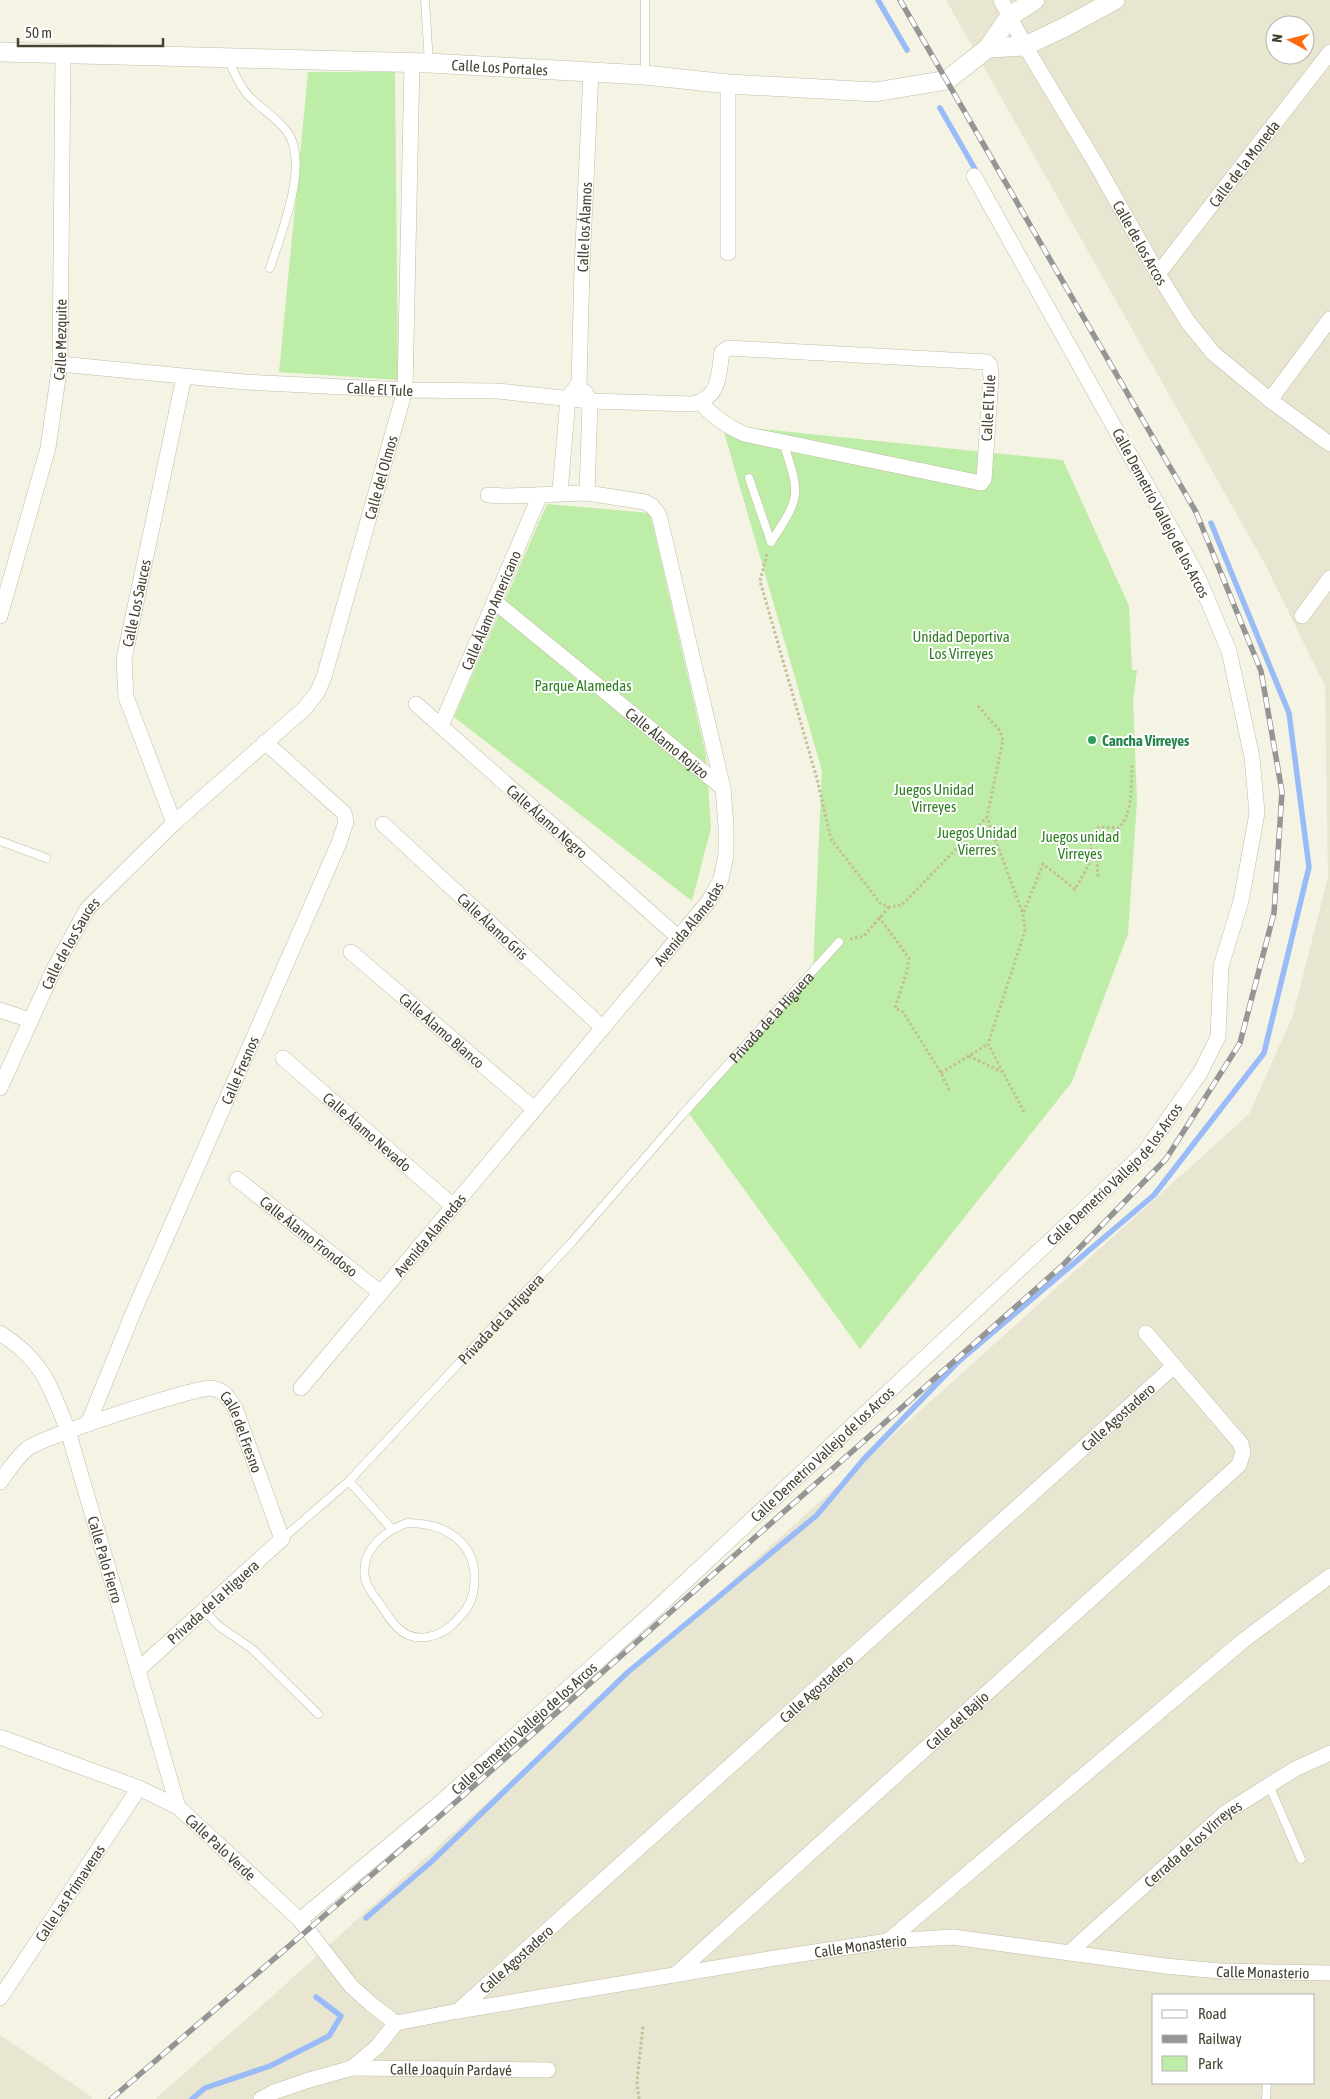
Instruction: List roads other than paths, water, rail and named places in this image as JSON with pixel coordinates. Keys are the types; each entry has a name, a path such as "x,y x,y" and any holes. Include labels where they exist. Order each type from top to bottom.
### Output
{"street":[{"name":"Calle Los Portales","path":"0,52 420,63 645,75 728,84 851,92 893,90 947,80 988,48 1005,8 1035,0"},
{"path":"988,48 1025,46 1115,0"},
{"name":"Calle de los Arcos","path":"1005,8 1025,46 1188,322 1213,353 1270,400 1330,444"},
{"name":"Calle de la Moneda","path":"1158,274 1330,52"},
{"name":"Calle Mezquite","path":"0,616 48,448 60,364 63,55"},
{"name":"Calle del Olmos","path":"174,823 304,709 317,693 324,677 405,390 420,63"},
{"name":"Calle los Álamos","path":"579,383 591,72"},
{"path":"728,84 728,253"},
{"name":"Calle Demetrio Vallejo de los Arcos","path":"300,1920 440,1803 656,1609 1145,1152 1200,1073 1218,1037 1221,966 1241,901 1257,813 1252,756 1229,651 1198,578 974,176"},
{"path":"1270,400 1330,319"},
{"name":"Calle El Tule","path":"60,364 184,377 405,390 498,392 590,401 693,404 706,400 713,392 722,352 728,348 984,362 990,365 984,479 981,483 744,434 711,415 700,402"},
{"name":"Calle Los Sauces","path":"174,823 126,697 124,659 184,377"},
{"path":"560,492 568,398 579,383 590,401 587,493"},
{"name":"Avenida Alamedas","path":"300,1388 533,1108 603,1028 709,901 721,879 726,855 724,788 659,514 652,506 645,502 587,493 560,492 540,495 488,495"},
{"name":"Calle Álamo Americano","path":"441,726 540,495"},
{"path":"1302,616 1330,578"},
{"name":"Calle Álamo Rojizo","path":"494,602 724,788"},
{"name":"Calle Álamo Negro","path":"416,704 678,937"},
{"name":"Calle Fresnos","path":"88,1424 133,1313 336,852 346,822 344,814 265,742"},
{"name":"Calle de los Sauces","path":"0,1088 73,931 88,908 174,823"},
{"name":"Calle Álamo Gris","path":"383,824 603,1028"},
{"name":"Calle Álamo Blanco","path":"351,952 533,1108"},
{"path":"0,1010 30,1020"},
{"name":"Calle Álamo Nevado","path":"283,1058 453,1206"},
{"name":"Calle Álamo Frondoso","path":"237,1179 381,1293"},
{"name":"Calle Palo Fierro","path":"0,1333 12,1340 40,1367 47,1378 68,1431 178,1807"},
{"path":"1146,1333 1174,1366"},
{"name":"Calle del Bajío","path":"675,1976 1239,1465 1243,1452 1241,1444 1174,1366"},
{"name":"Calle Agostadero","path":"458,2011 1174,1366"},
{"name":"Calle del Fresno","path":"0,1482 28,1448 68,1431 136,1408 212,1388 224,1392 234,1408 282,1540"},
{"name":"Privada de la Higuera","path":"138,1670 282,1540"},
{"path":"888,1941 1244,1640 1330,1576"},
{"name":"Calle Palo Verde","path":"0,1737 139,1788 178,1807 218,1842 300,1920 351,1986 396,2023"},
{"name":"Cerrada de los Virreyes","path":"1070,1952 1225,1813 1295,1769 1330,1753"},
{"name":"Calle Las Primaveras","path":"0,1998 139,1788"},
{"name":"Calle Monasterio","path":"396,2023 775,1958 888,1941 965,1937 1165,1966 1220,1971 1330,1973"},
{"path":"261,2099 274,2092 306,2081 352,2068 377,2047 396,2023"},
{"name":"Calle Joaquín Pardavé","path":"352,2068 548,2070"}],"lane":[{"path":"420,63 425,0"},
{"path":"645,0 645,75"},
{"path":"228,59 237,81 247,94 287,130 294,145 296,168 294,183 270,268"},
{"path":"749,478 771,542 791,512 795,501 796,482 783,442"},
{"path":"0,840 46,858"},
{"name":"Privada de la Higuera","path":"282,1540 349,1481 572,1242 682,1115 839,942"},
{"path":"349,1481 391,1528"},
{"path":"407,1523 425,1523 439,1527 462,1542 469,1555 474,1588 471,1600 467,1609 446,1632 421,1638 398,1629 369,1589 365,1578 364,1565 367,1556 371,1548 391,1528 407,1523"},
{"path":"203,1610 220,1627 251,1648 318,1714"},
{"path":"1269,1784 1301,1859"},
{"path":"1266,2099 1267,2084"}],"waterway":[{"path":"878,0 907,50"},
{"path":"940,108 979,176"},
{"path":"366,1918 431,1862 628,1672 817,1515 863,1460 958,1362 1154,1195 1264,1053 1309,867 1289,713 1211,523"},
{"path":"192,2099 205,2088 270,2066 329,2036 341,2016 316,1997"}],"railway":[{"path":"111,2099 432,1823 1063,1265 1166,1159 1240,1043 1274,913 1282,792 1261,671 1196,512 900,0"}],"place":[{"name":"Cancha Virreyes","path":"1092,740"}],"park label":[{"name":"Unidad Deportiva Los Virreyes","path":"961,644"},
{"name":"Parque Alamedas","path":"583,685"},
{"name":"Juegos Unidad Virreyes","path":"934,798"},
{"name":"Juegos Unidad Vierres","path":"977,840"},
{"name":"Juegos unidad Virreyes","path":"1080,844"}]}
